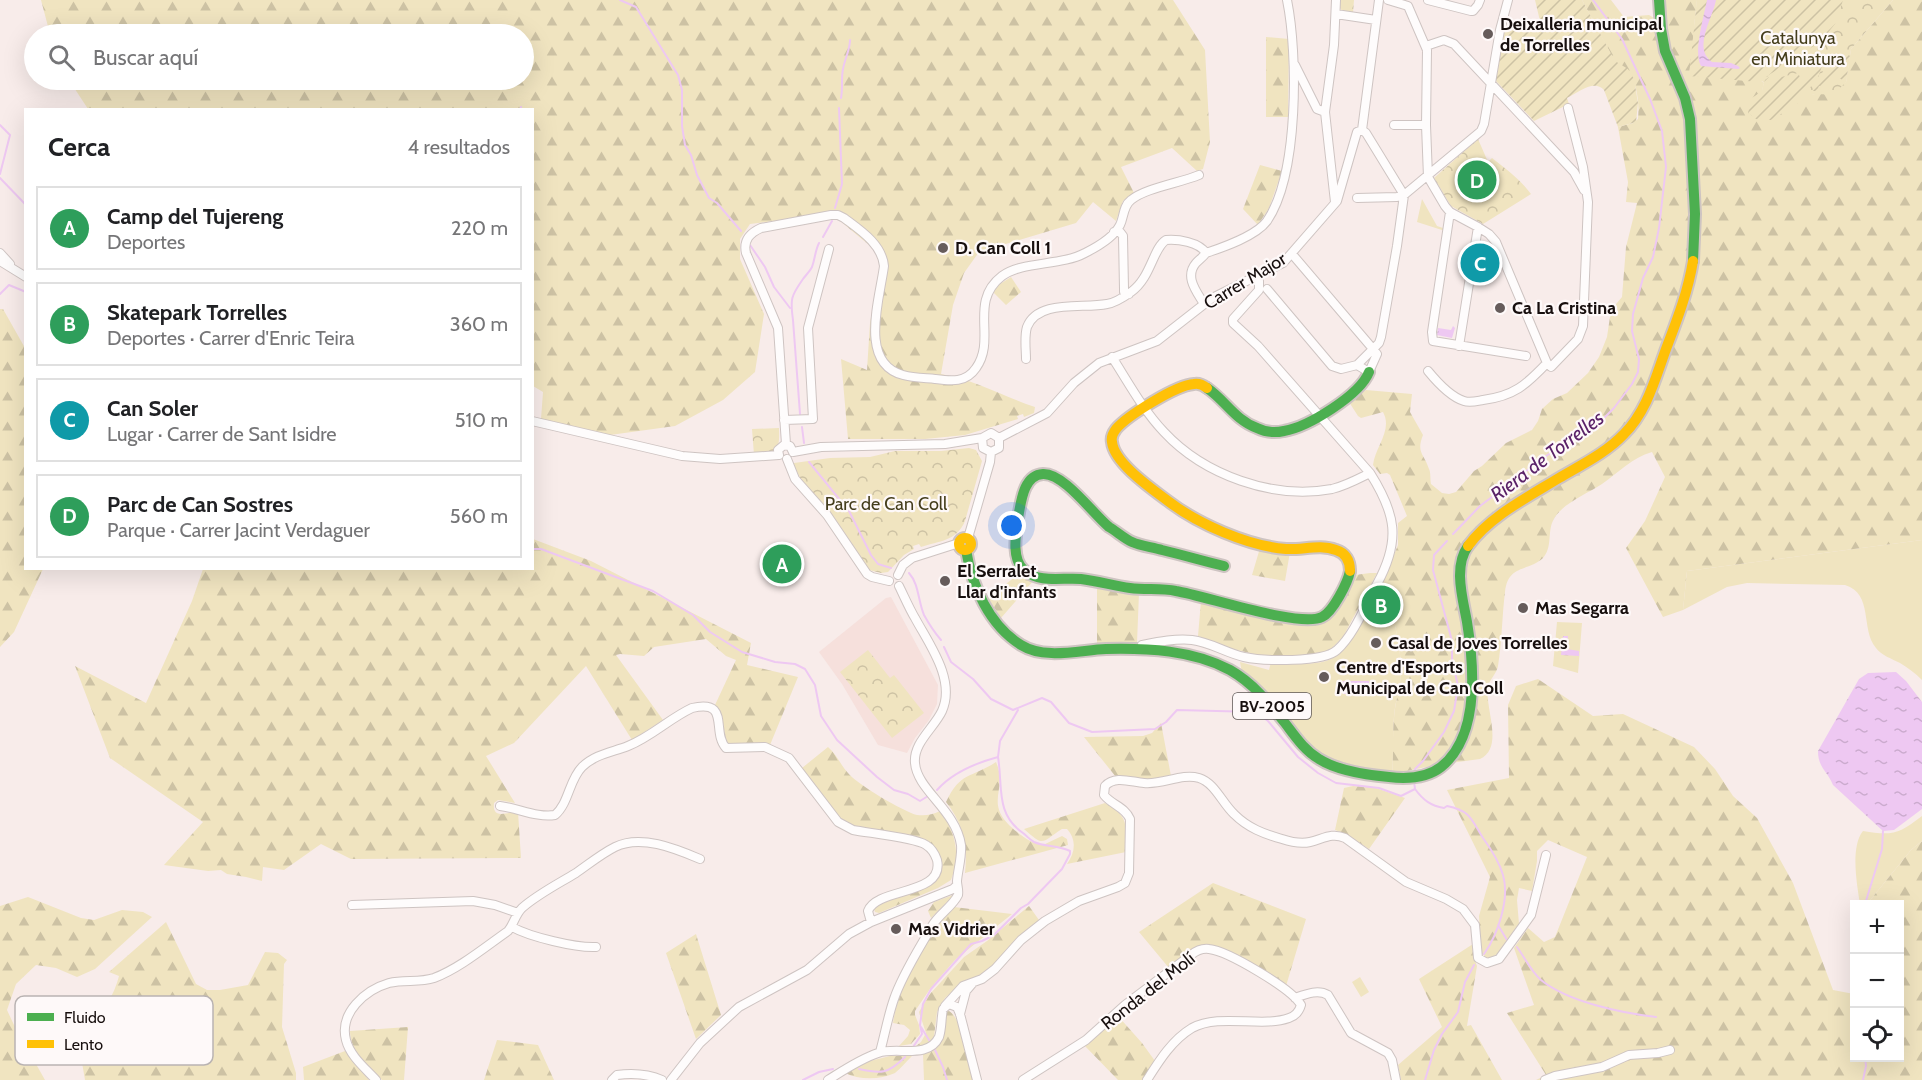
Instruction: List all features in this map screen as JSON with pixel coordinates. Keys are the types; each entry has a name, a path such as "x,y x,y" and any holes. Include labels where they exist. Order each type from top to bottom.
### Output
{"main road":[{"name":"BV-2005","path":"964,544 973,583 982,600 999,625 1024,647 1043,652 1126,650 1187,655 1205,659 1241,677 1264,697 1303,746 1316,758 1343,769 1400,778 1423,775 1437,770 1449,760 1462,736 1467,719 1471,688 1470,651 1461,563 1468,544 1511,509 1611,446 1634,423 1652,390 1687,292 1691,270 1694,221 1690,119 1686,100 1663,44 1659,0"},
{"path":"1224,566 1129,541 1125,535 1110,527 1055,477 1044,474 1035,476 1030,480 1024,492 1014,546 1020,567 1033,576 1081,579 1125,588 1179,591 1238,607 1294,618 1322,617 1344,588 1351,573 1350,561 1344,554 1324,547 1285,549 1260,544 1190,516 1160,495 1121,460 1113,448 1112,434 1144,408 1178,389 1196,384 1210,390 1236,416 1260,429 1281,432 1291,430 1319,416 1363,387 1369,372"}],"street":[{"path":"1204,304 1192,284 1192,268 1206,253 1258,230 1267,221 1281,190 1290,152 1292,115 1292,30 1287,0"},
{"path":"1335,203 1325,112 1336,0"},
{"name":"Carrer Major","path":"999,438 1047,413 1074,382 1099,363 1157,341 1216,296 1281,264 1292,254 1335,203 1357,132 1362,130 1379,0"},
{"path":"1388,0 1403,2 1408,6 1426,46 1428,177 1450,212 1489,234 1496,242 1547,363 1551,367 1578,339 1582,331 1587,196 1583,167 1568,108"},
{"path":"1428,0 1471,11 1478,6 1480,0"},
{"path":"1357,198 1404,195 1481,131 1502,20 1508,0"},
{"path":"1336,14 1376,20"},
{"path":"1426,46 1444,40 1450,41 1573,171 1587,196"},
{"path":"1293,61 1313,103 1319,111 1325,112"},
{"path":"1394,124 1426,125"},
{"path":"1260,274 1263,289 1332,366 1341,369 1357,365 1379,343 1398,246 1404,195 1362,130"},
{"path":"1573,171 1583,167"},
{"path":"534,421 682,456 727,459 779,455 782,459 787,459 792,457 793,452 786,444 778,328 745,248 748,236 761,228 836,214 848,221 882,254 884,266 875,335 878,353 888,366 901,375 961,380 976,369 984,349 985,301 994,284 1002,276 1016,270 1078,256 1100,244 1114,232 1120,225 1126,206 1131,200 1143,193 1199,175"},
{"path":"1450,212 1432,332 1433,341 1526,356"},
{"path":"1459,346 1478,227"},
{"path":"1114,232 1120,232 1123,237 1124,292 1129,294"},
{"path":"1026,359 1027,329 1030,321 1041,312 1051,308 1107,304 1129,294 1144,279 1162,242 1172,239 1181,241 1202,248 1206,253"},
{"path":"784,420 813,419 808,328 829,249"},
{"path":"0,253 17,271"},
{"path":"1292,254 1377,354 1369,372 1357,365"},
{"path":"0,261 24,276"},
{"path":"1126,650 1143,644 1192,640 1243,657 1320,658 1335,652 1350,634 1383,574 1393,544 1393,532 1383,494 1370,473 1258,346 1233,321 1263,289"},
{"path":"1112,357 1144,408 1165,434 1217,471 1253,484 1284,489 1323,490 1341,486 1370,473"},
{"path":"1428,371 1452,394 1470,402 1502,397 1518,390 1547,363"},
{"path":"793,452 821,447 945,444 982,438 991,433 999,438 999,448 991,452 983,448 982,438"},
{"path":"779,455 780,448 786,444"},
{"name":"BV-2005","path":"964,544 990,462 991,452"},
{"path":"787,459 795,479 827,515 867,574 872,578 889,581 893,586 899,585"},
{"path":"898,575 903,565 912,558 964,544"},
{"path":"889,581 891,576 898,575"},
{"path":"898,575 902,581 899,585"},
{"path":"880,1052 898,990 933,923 957,896 961,860 959,835 950,816 919,777 914,762 916,750 943,710 944,687 942,671 936,654 899,585"},
{"path":"500,806 516,808 533,814 555,815 561,808 580,769 590,760 629,746 692,708 701,706 711,708 718,715 721,741 726,747 729,749 765,747 789,758 843,826 853,830 920,842 931,849 937,864 933,878 920,886 873,904 868,911 870,921"},
{"path":"828,1080 880,1052 911,1052 932,1045 938,1038 945,1006 963,986 982,979 995,969 1021,940 1045,921 1079,901 1118,887 1128,880 1130,819 1126,811 1110,802 1104,795 1105,786 1115,780 1154,783 1183,777 1197,778 1211,786 1244,823 1262,832 1297,842 1308,842 1334,834 1345,838 1406,882 1463,909 1475,925 1478,958 1487,963 1499,959 1531,915 1546,855"},
{"path":"376,1080 355,1057 345,1039 348,1015 366,994 386,984 423,980 442,974 512,927 518,913 542,893 620,845 640,843 657,845 679,850 700,859"},
{"path":"671,1080 700,1043 734,1011 807,969 849,934 870,921 952,890 957,885"},
{"path":"352,905 473,901 495,905 518,913"},
{"path":"512,927 526,933 577,946 596,947"},
{"name":"Ronda del Molí","path":"1023,1080 1086,1040 1125,1005 1199,951 1213,950 1238,961 1265,975 1295,998"},
{"path":"960,1014 966,991 976,981"},
{"path":"1147,1080 1163,1055 1194,1027 1232,1021 1271,1021 1289,1018 1300,1010 1301,1005 1295,998 1315,992 1324,992 1328,995 1351,1033 1388,1053 1392,1060 1396,1080"},
{"path":"945,1006 949,1004 956,1006 960,1014 977,1080"},
{"path":"1545,1080 1602,1067 1629,1054 1658,1053 1670,1050"},
{"path":"612,1080 616,1075 629,1074 662,1080"}],"shaded area":[{"path":"891,597 938,685 937,704 907,753 878,745 842,684 819,652 886,598"}],"green space":[{"path":"41,0 1173,0 1205,50 1210,142 1203,169 1197,171 1172,148 1121,167 1134,193 1123,201 1116,221 1093,202 1076,223 979,252 964,273 953,305 941,374 977,384 1035,407 1034,413 1024,417 1023,414 1017,416 1018,419 965,435 925,439 848,439 841,359 867,370 870,323 880,266 875,250 839,220 800,218 750,224 740,239 740,259 764,314 755,372 723,400 675,426 610,435 541,419 543,392 534,387 534,108 87,108 76,90 534,90 534,24 47,24"},
{"path":"1340,0 1354,0 1353,13 1342,11"},
{"path":"1535,0 1582,0 1615,61 1628,69 1634,79 1638,103 1636,122 1618,127 1604,90 1596,86 1586,88 1567,98 1569,104 1534,121 1495,80 1504,26 1540,21"},
{"path":"1582,0 1611,0 1624,17 1649,15 1666,25 1665,0 1697,0 1694,27 1764,83 1762,91 1812,95 1846,82 1851,49 1893,0 1922,0 1922,540 1687,571 1683,610 1663,617 1626,548 1645,521 1665,477 1652,452 1645,455 1560,511 1552,523 1548,550 1543,558 1510,577 1505,592 1498,666 1488,686 1492,736 1487,753 1480,759 1392,774 1393,725 1401,667 1390,588 1382,583 1398,545 1398,523 1407,516 1390,475 1380,474 1373,465 1385,432 1386,419 1383,412 1361,418 1349,402 1366,390 1412,394 1410,412 1423,435 1420,446 1430,471 1431,484 1442,493 1449,494 1456,492 1474,471 1506,443 1532,430 1542,409 1553,399 1567,393 1588,373 1599,357 1607,337 1611,310 1622,297 1626,247 1637,203 1626,202 1628,182 1618,127 1633,123 1638,119 1638,102 1632,79 1628,72 1615,62"},
{"name":"Catalunya en Miniatura","path":"1697,0 1893,0 1851,49 1846,82 1833,95 1812,95 1773,119 1765,120 1748,113 1751,99 1762,91 1764,83 1762,81 1689,76"},
{"name":"Catalunya en Miniatura","path":"1697,0 1843,0 1835,24 1820,42 1758,82 1689,76"},
{"path":"1266,37 1289,39 1288,117 1266,117"},
{"path":"1847,54 1850,56 1846,82 1839,78 1829,87 1819,86 1817,91 1812,91 1826,66"},
{"path":"1820,64 1822,66 1819,75 1800,102 1771,120 1756,119 1748,113 1751,99 1762,91 1765,80 1769,77 1777,78 1798,73 1801,79 1812,74 1816,66"},
{"path":"1478,139 1488,162 1492,158 1518,179 1531,194 1483,224 1451,206 1434,178"},
{"path":"1260,165 1282,171 1269,208 1258,225 1243,209"},
{"path":"1422,199 1437,226 1443,228 1446,223 1445,231 1417,222"},
{"path":"1011,277 1021,292 1006,305 993,292"},
{"path":"0,309 3,309 24,346 24,570 43,570 14,632 0,647"},
{"path":"779,428 779,442 776,449 754,455 752,429"},
{"name":"Parc de Can Coll","path":"969,448 976,450 982,461 962,528 947,539 921,547 919,544 913,546 914,549 904,555 888,572 881,573 869,570 834,517 802,482 794,466 794,463 830,458 870,457 895,451 941,451"},
{"path":"534,539 591,561 751,643 747,665 798,677 770,745 756,743 730,745 726,742 722,716 715,705 736,660 726,656 706,639 654,647 644,656 616,655 663,720 632,740 586,666 514,743 486,756 515,803 498,800 494,803 494,809 502,814 518,812 521,858 351,859 321,844 284,870 263,867 262,881 227,874 221,870 208,871 164,865 203,822 110,758 75,666 146,703 192,601 203,570 534,570"},
{"path":"1922,540 1922,680 1876,648 1868,631 1860,596 1845,585 1747,583 1727,587 1683,610 1687,571"},
{"path":"781,543 802,569 783,585 761,560"},
{"path":"1260,548 1290,552 1285,581 1252,575"},
{"path":"1020,573 1034,580 1001,618 988,598"},
{"path":"1377,573 1343,637 1330,650 1315,655 1258,655 1233,649 1198,636 1201,601 1306,623 1337,607 1355,575"},
{"name":"Centre d'Esports Municipal de Can Coll","path":"1382,583 1390,588 1401,667 1394,717 1392,774 1340,764 1315,752 1242,673 1240,662 1269,670 1271,662 1313,663 1326,661 1335,656 1351,639"},
{"path":"1097,586 1139,593 1137,643 1097,645"},
{"path":"1557,622 1582,623 1578,673 1553,666"},
{"path":"868,650 890,678 894,675 924,713 892,738 840,672"},
{"path":"1538,679 1593,716 1623,714 1694,747 1715,769 1733,796 1757,818 1793,883 1833,990 1850,993 1850,1062 1904,1062 1904,900 1870,900 1911,850 1922,841 1922,1080 1536,1080 1546,1075 1507,1013 1534,1005 1514,948 1528,928 1544,942 1555,937 1587,857 1548,840 1537,851 1532,891 1519,888 1517,900 1519,924 1503,951 1488,959 1481,953 1479,916 1490,877 1447,790 1509,778 1508,705 1516,686"},
{"path":"1161,723 1171,776 1164,778 1116,777 1084,737 1143,736 1152,733"},
{"path":"828,747 852,778 891,803 917,815 929,815 940,811 950,827 955,844 956,862 951,880 938,888 879,913 875,912 876,906 932,883 937,878 941,866 936,852 927,841 865,829 846,823 835,814 802,768"},
{"path":"996,762 1000,782 998,805 1006,822 1020,834 1036,843 1043,845 1062,836 1067,839 1068,845 965,873 966,853 963,835 957,818 946,802 956,785 962,780"},
{"path":"1373,787 1405,798 1369,849 1346,834 1335,830 1344,788"},
{"path":"1105,803 1123,818 1126,829 1126,852 1067,864 1072,855 1074,842 1067,829 1062,829 1046,840 1040,841 1024,829"},
{"path":"1922,816 1922,841 1911,850 1870,900 1859,900 1856,856 1859,838 1863,831 1888,833 1907,827"},
{"path":"1213,883 1306,919 1286,986 1255,964 1215,949 1192,950 1169,968 1139,932"},
{"path":"953,895 931,918 928,911 934,902"},
{"path":"28,897 81,918 94,920 122,910 143,912 152,917 95,969 77,977 56,968 36,965 16,984 7,1010 15,1027 15,1065 37,1065 45,1080 0,1080 0,906"},
{"path":"1029,906 1039,920 1014,941 988,971 961,984 945,998 937,1012 934,1037 925,1045 915,1047 926,1033 919,1012 929,995 964,957"},
{"path":"954,907 1012,914 955,960 930,989 915,1011 920,1034 911,1044 899,1046 910,1030 904,1025 893,1023 901,993 934,931"},
{"path":"166,922 196,984 207,990 248,985 265,952 278,953 287,960 284,964 282,1027 296,1080 85,1080 82,1065 213,1065 213,996 112,996 119,976 109,972"},
{"path":"696,934 721,1015 696,1039 666,953"},
{"path":"1473,944 1473,955 1477,966 1467,1026 1471,1025 1502,1080 1401,1080 1398,1065 1442,1027 1419,979"},
{"path":"1360,977 1369,992 1361,997 1352,982"},
{"path":"949,1011 962,1032 973,1080 924,1080 923,1054 939,1043 946,1012"},
{"path":"1118,1016 1155,1061 1142,1080 1118,1080 1084,1045"},
{"path":"408,1027 404,1080 382,1080 356,1052 350,1031"},
{"path":"497,1040 538,1045 554,1080 484,1080"},
{"path":"345,1051 369,1080 304,1080 303,1067"},
{"path":"890,1056 912,1056 895,1073 883,1077 863,1078 845,1073 870,1061"}],"water":[{"path":"1707,0 1716,0 1705,32 1706,56 1712,62 1731,63 1738,66 1740,68 1738,69 1701,66 1698,52"},
{"path":"1453,326 1455,328 1452,338 1437,335 1438,328 1451,330"},
{"path":"1563,636 1568,636 1567,649 1579,651 1579,656 1561,655"},
{"path":"1896,672 1922,702 1922,809 1894,830 1883,831 1833,785 1821,765 1818,751 1859,679 1868,673"},
{"path":"1343,681 1369,681 1369,694 1343,694"}],"waterway":[{"path":"620,0 636,7 678,75 682,90 682,126 685,145 691,155 697,175 709,198 717,203 741,231"},
{"name":"Riera de Torrelles","path":"1453,534 1480,506 1546,456 1602,420 1614,408 1638,372 1639,359 1632,331 1633,314 1643,278 1653,257 1659,228 1666,167 1662,131 1622,39 1593,0"},
{"name":"Riera de Torrelles","path":"841,98 842,72 850,40"},
{"name":"Riera de Torrelles","path":"835,208 842,184 839,108"},
{"name":"Riera de Torrelles","path":"0,125 10,135 0,174"},
{"name":"Riera de Torrelles","path":"0,178 24,203"},
{"name":"Riera de Torrelles","path":"823,237 832,221"},
{"name":"Riera de Torrelles","path":"800,414 792,298 812,267 819,243"},
{"path":"750,245 765,267 774,287 790,308"},
{"path":"0,294 9,285 24,291"},
{"name":"Riera de Torrelles","path":"802,427 804,443"},
{"name":"Riera de Torrelles","path":"809,462 849,511 871,555 878,564 891,568"},
{"name":"Riera de Torrelles","path":"1414,772 1444,732 1454,711 1458,686 1452,659 1452,641 1433,570 1434,555 1447,541"},
{"path":"534,549 541,549 653,591 693,615 710,632 742,652 775,662 795,664 805,669 815,685 821,716 837,740 894,790 920,801 928,796"},
{"name":"Riera de Torrelles","path":"909,573 915,582 924,615 941,640"},
{"name":"Riera de Torrelles","path":"944,647 951,662 973,679 991,699 1013,710 1042,698 1051,702 1069,723 1092,732 1155,729 1166,722 1177,710 1256,712 1268,721 1298,757 1318,773 1336,783 1379,788 1401,796 1415,789 1414,781"},
{"path":"937,790 965,769 998,757 1000,741 1018,710"},
{"path":"913,1047 922,1034 920,1025 923,1004 931,989 971,944 994,935 1028,904 1062,869 1070,854 1070,851 1065,849 1034,842 1008,817 1002,799 998,757"},
{"path":"1415,789 1431,804 1444,808 1447,806 1455,808 1466,813 1499,865 1505,884 1504,905 1494,937 1484,954"},
{"path":"1866,900 1882,849 1883,831"},
{"path":"1498,925 1507,940"},
{"path":"1517,947 1531,969 1552,988 1596,1005 1656,1017"},
{"path":"1425,1080 1434,1050 1458,1012 1465,982 1474,965"},
{"path":"921,1027 929,1040"},
{"path":"935,1050 947,1080"},
{"path":"859,1069 873,1072 889,1070 905,1057"},
{"path":"1863,1080 1866,1062"},
{"path":"803,1080 819,1072 833,1069"}],"traffic: fast":[{"path":"1659,0 1665,51 1685,98 1690,119 1695,214 1693,261"},
{"path":"1207,388 1242,420 1260,429 1281,432 1306,423 1332,409 1355,390 1369,372"},
{"path":"1224,566 1129,541 1109,527 1069,487 1051,475 1036,476 1031,479 1024,491 1017,524 1016,553 1024,570 1037,577 1081,579 1130,588 1170,590 1274,615 1310,619 1322,617 1331,609 1350,571"},
{"path":"966,550 978,591 991,616 1010,637 1030,650 1052,653 1106,649 1153,650 1185,654 1216,663 1238,675 1253,687 1304,747 1319,759 1352,772 1402,778 1423,776 1441,767 1454,754 1468,719 1472,679 1471,658 1460,573 1463,554 1468,546"}],"traffic: slow":[{"path":"1468,546 1498,516 1601,453 1617,441 1632,425 1654,383 1682,306 1693,261"},
{"path":"1207,388 1196,384 1176,390 1152,402 1122,423 1112,436 1112,442 1114,450 1126,467 1180,510 1208,526 1240,539 1271,547 1330,548 1347,558 1350,571"},
{"path":"967,538 971,544 967,550 963,550 959,542 967,538"}],"place":[{"name":"Deixalleria municipal de Torrelles","path":"1488,34"},
{"name":"Parc de Can Sostres","path":"1477,180"},
{"name":"D. Can Coll 1","path":"943,248"},
{"name":"Can Soler","path":"1480,263"},
{"name":"Ca La Cristina","path":"1500,308"},
{"name":"Camp del Tujereng","path":"782,564"},
{"name":"El Serralet Llar d'infants","path":"945,581"},
{"name":"Skatepark Torrelles","path":"1381,605"},
{"name":"Mas Segarra","path":"1523,608"},
{"name":"Casal de Joves Torrelles","path":"1376,643"},
{"name":"Centre d'Esports Municipal de Can Coll","path":"1324,677"},
{"name":"Mas Vidrier","path":"896,929"}]}
